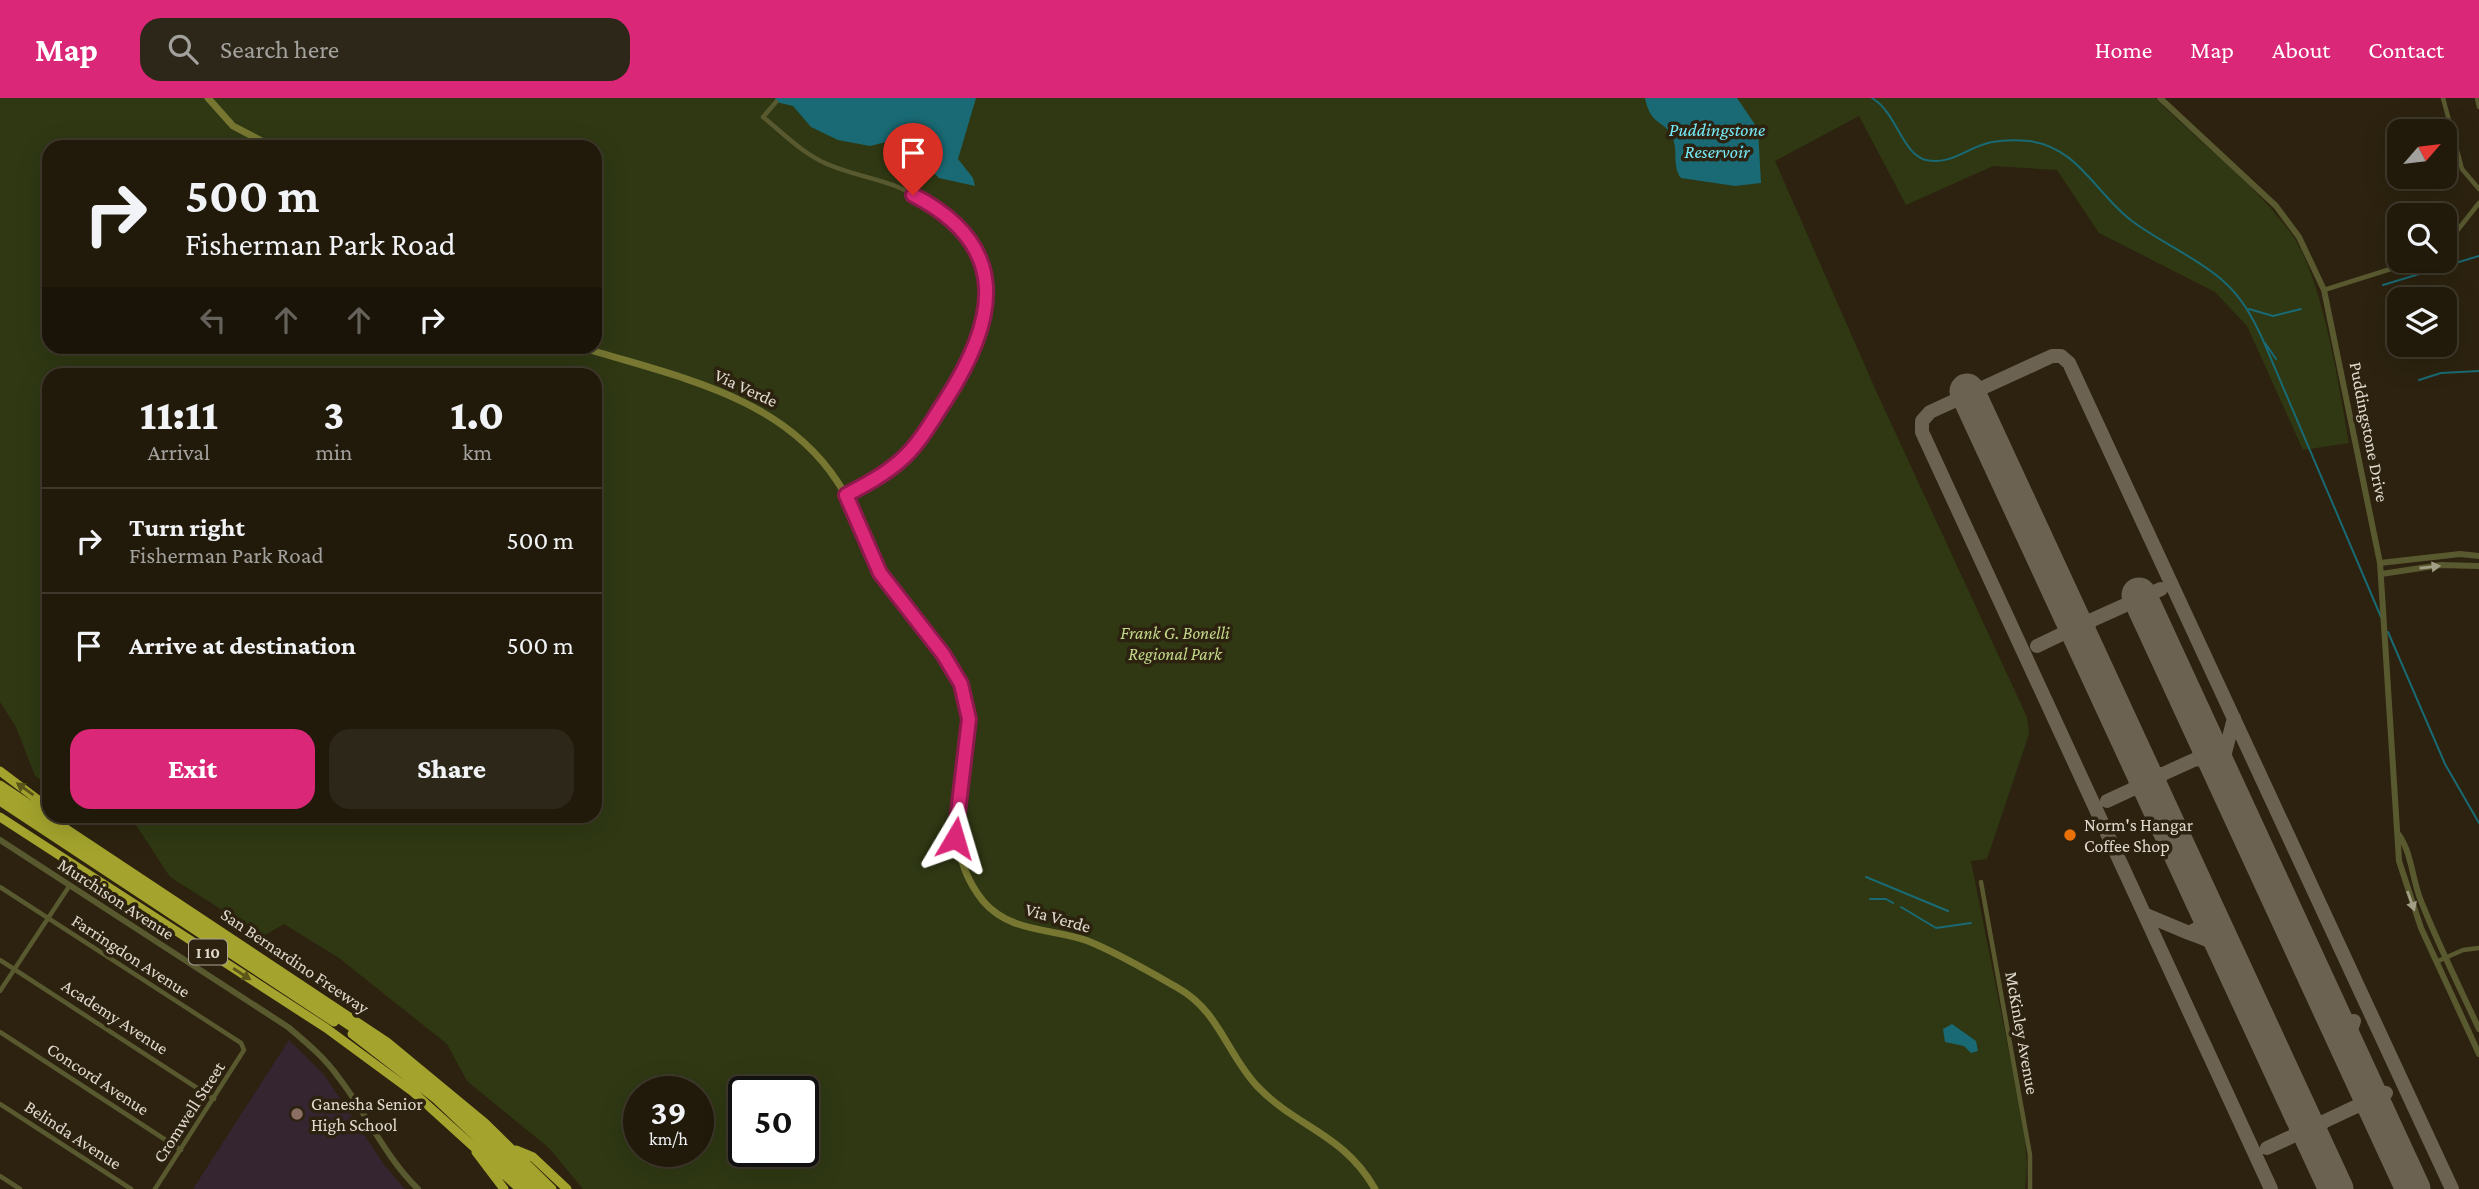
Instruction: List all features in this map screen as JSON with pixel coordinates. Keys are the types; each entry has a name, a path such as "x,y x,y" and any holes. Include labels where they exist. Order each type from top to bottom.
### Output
{"highway":[{"path":"0,771 42,803"},
{"name":"San Bernardino Freeway","path":"0,785 42,813"},
{"path":"0,793 42,821"},
{"path":"0,801 349,1032 436,1099 531,1189"},
{"name":"I 10","path":"0,817 326,1028 399,1081 520,1189"},
{"path":"45,823 377,1044 440,1092 541,1189"},
{"name":"San Bernardino Freeway","path":"58,823 387,1042 430,1075 514,1149 552,1189"},
{"path":"63,823 76,835"},
{"path":"464,1137 504,1189"},
{"path":"514,1149 533,1157 567,1189"}],"main road":[{"path":"208,98 233,126 260,140"},
{"name":"Via Verde","path":"602,354 713,389 770,414 818,455 846,495 880,573 943,654 961,684 969,719 955,838 967,875 985,903 1005,918 1034,932 1089,942 1191,997 1216,1023 1257,1086 1278,1104 1337,1142 1362,1166 1375,1189"}],"street":[{"name":"Puddingstone Drive","path":"2160,98 2276,206 2305,247 2324,290 2380,563 2399,835 2396,842 2404,883 2436,962 2479,1054"},
{"path":"2444,98 2462,169 2479,189"},
{"path":"2477,98 2479,107"},
{"path":"776,102 763,117 796,146 826,163 897,187 929,203 949,220 976,253 986,286 986,317 969,364 913,449 887,472 846,495"},
{"path":"2457,231 2479,203"},
{"path":"2324,290 2387,270"},
{"path":"2380,563 2450,554 2479,556"},
{"path":"2381,574 2441,565 2479,566"},
{"name":"Puddingstone Drive","path":"2399,835 2406,845 2420,899 2479,1028"},
{"name":"Murchison Avenue","path":"0,840 288,1027 339,1077 385,1149 418,1189"},
{"name":"McKinley Avenue","path":"1981,882 2030,1155 2030,1189"},
{"path":"0,991 70,885"},
{"name":"Farringdon Avenue","path":"0,887 241,1043 244,1050"},
{"path":"2436,962 2479,948"},
{"name":"Academy Avenue","path":"0,960 214,1099"},
{"name":"Concord Avenue","path":"0,1032 181,1150"},
{"name":"Cromwell Street","path":"155,1189 244,1050"},
{"name":"Belinda Avenue","path":"0,1104 131,1189"},
{"path":"0,1176 20,1189"}],"shaded area":[{"name":"Ganesha Senior High School","path":"289,1040 325,1076 385,1166 405,1189 193,1189"}],"green space":[{"name":"Frank G. Bonelli Regional Park","path":"0,98 2155,98 2226,163 2291,233 2302,253 2321,304 2349,443 2303,450 2247,326 2215,292 2099,233 2057,170 1993,166 1906,205 1859,116 1775,161 1877,393 2027,717 2029,734 1987,859 1971,861 2024,1128 2027,1166 2025,1189 583,1189 549,1148 467,1081 447,1044 339,958 284,924 263,936 170,877 135,823 602,823 602,368 42,368 42,780 35,776 16,727 0,702"}],"water":[{"path":"775,98 976,98 958,159 973,178 975,186 939,178 929,158 929,142 898,139 870,146 838,140 811,127 793,106 776,102"},
{"name":"Puddingstone Reservoir","path":"1645,98 1737,98 1758,129 1761,183 1735,186 1681,178 1677,169 1673,139 1667,128 1651,114"},
{"path":"1952,1024 1976,1041 1978,1051 1971,1053 1964,1046 1945,1042 1943,1029"}],"waterway":[{"path":"1872,98 1888,113 1911,150 1926,160 1944,160 1984,144 2006,141 2029,141 2061,152 2132,221 2200,263 2234,292 2263,340 2381,617"},
{"path":"2383,285 2479,256"},
{"path":"2249,309 2273,316 2301,309"},
{"path":"2265,343 2276,359"},
{"path":"2419,380 2441,373 2479,371"},
{"path":"2388,632 2445,764 2479,823"},
{"path":"1866,877 1948,911"},
{"path":"1870,899 1886,899 1893,903"},
{"path":"1901,907 1936,928 1971,923"}],"taxiway":[{"path":"2271,1189 1922,432 1922,421 1930,412 2052,356 2061,356 2069,363 2452,1189"},
{"path":"2092,620 2161,589"},
{"path":"2070,615 2081,621 2092,620 2084,631 2083,642 2073,635 2062,634 2069,625 2070,615"},
{"path":"2037,646 2062,634"},
{"path":"2220,772 2234,718"},
{"path":"2203,735 2203,751 2196,759 2212,762 2221,774"},
{"path":"2163,774 2196,759"},
{"path":"2139,764 2152,774 2163,774 2155,784 2155,797"},
{"path":"2139,764 2141,777 2133,789 2144,789 2155,797"},
{"path":"2107,801 2133,789"},
{"path":"2207,909 2205,924 2189,933 2218,944 2229,957"},
{"path":"2146,915 2189,933"},
{"path":"2335,1020 2342,1025 2354,1021 2349,1036 2350,1052"},
{"path":"2365,1085 2365,1097 2357,1106 2370,1108 2378,1114"},
{"path":"2365,1085 2374,1092 2386,1093 2380,1100 2378,1114"},
{"path":"2323,1122 2357,1106"},
{"path":"2302,1114 2300,1126 2293,1136 2301,1135 2314,1141"},
{"path":"2303,1116 2314,1122 2323,1122 2313,1139"},
{"path":"2267,1148 2293,1136"}],"runway":[{"path":"1967,391 2336,1189"},
{"path":"2139,595 2413,1189"}],"place":[{"name":"Norm's Hangar Coffee Shop","path":"2070,835"},
{"name":"Ganesha Senior High School","path":"297,1114"}],"route":[{"path":"913,195 929,203 949,220 976,253 986,286 986,317 969,364 913,449 887,472 846,495 880,573 943,654 961,684 969,719 955,838"}]}
